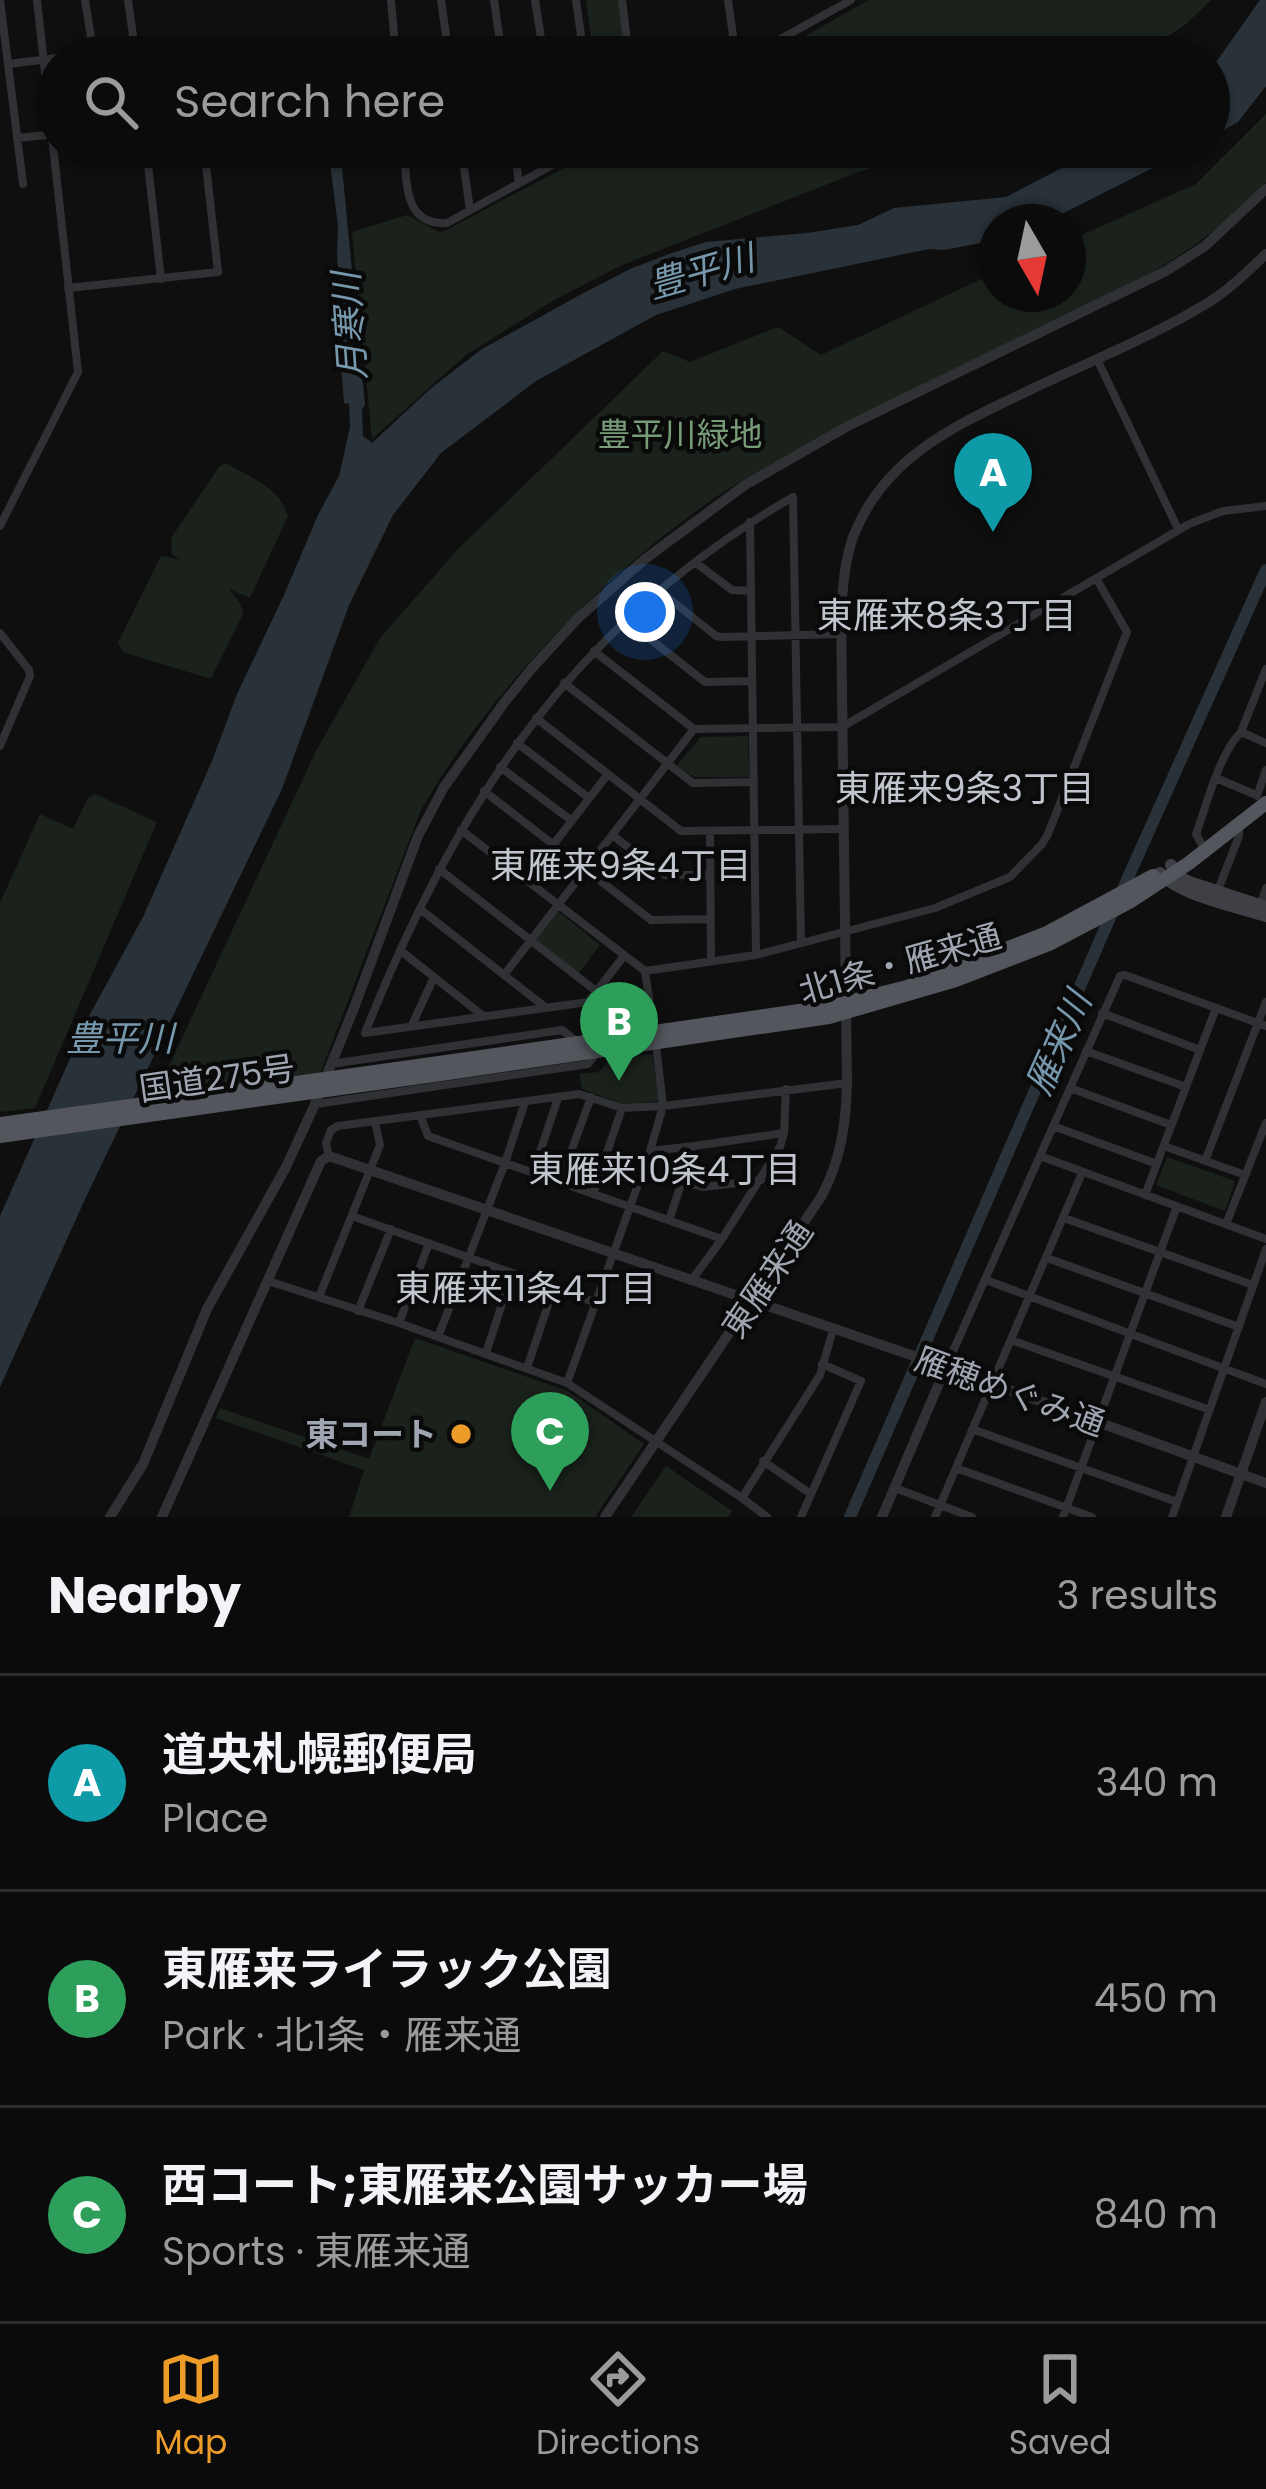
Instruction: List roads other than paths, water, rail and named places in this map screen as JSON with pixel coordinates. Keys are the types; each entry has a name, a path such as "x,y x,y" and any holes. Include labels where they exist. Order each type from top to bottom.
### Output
{"highway":[{"name":"北1条・雁来通","path":"846,1007 1047,933 1168,872 1239,827 1262,801"},
{"name":"北1条・雁来通","path":"440,1069 908,996 1049,944 1131,901 1262,801"},
{"name":"国道275号","path":"0,1124 440,1069"},
{"name":"国道275号","path":"0,1136 440,1069"}],"main road":[{"path":"1168,872 1263,910"},
{"path":"1168,872 1180,888 1263,910"}],"street":[{"path":"0,0 22,184"},
{"path":"37,0 42,36"},
{"path":"86,0 91,36"},
{"path":"128,0 133,36"},
{"path":"391,0 394,36"},
{"path":"441,0 446,36"},
{"path":"494,0 499,36"},
{"path":"536,0 541,36"},
{"path":"576,0 581,36"},
{"path":"622,0 626,36"},
{"path":"786,36 851,0"},
{"path":"731,2 734,36"},
{"path":"8,64 36,60"},
{"path":"17,138 36,136"},
{"path":"0,526 78,372 58,168"},
{"path":"148,168 161,279"},
{"path":"68,288 218,272 206,168"},
{"path":"406,168 409,205 438,224 547,168"},
{"path":"464,168 470,210"},
{"path":"517,168 519,184"},
{"path":"110,1517 142,1464 207,1309 286,1167 315,1104 407,863 444,787 504,703 578,618 645,559 745,485 848,426 1166,271 1205,246 1266,189"},
{"name":"東雁来通","path":"605,1517 832,1176 844,1131 841,634 843,586 854,536 868,508 904,463 949,428 1207,303 1266,254"},
{"path":"1097,358 1178,530"},
{"path":"624,956 588,1002 365,1033 460,830 536,718 564,683 659,591 750,522 793,497 801,943"},
{"path":"595,651 694,729 842,727 1178,530 1223,512 1266,506"},
{"path":"750,522 756,955"},
{"path":"695,562 732,590 751,591"},
{"path":"460,830 645,971 756,955 935,908 1010,877 1042,844 1127,632 1096,578"},
{"path":"659,591 716,635 841,634"},
{"path":"626,620 706,682 752,681"},
{"path":"0,633 30,676 0,746"},
{"path":"1202,844 1196,834 1216,778 1263,686 1266,669"},
{"path":"564,683 692,783 754,782"},
{"path":"536,718 681,831 843,829"},
{"path":"504,975 694,729"},
{"path":"1241,732 1266,743"},
{"path":"517,743 589,798"},
{"path":"500,766 572,821"},
{"path":"1216,778 1262,801 1266,770"},
{"path":"554,845 608,775"},
{"path":"484,791 651,920 711,919"},
{"path":"1218,891 1239,827"},
{"path":"710,830 712,961"},
{"path":"612,835 665,875 710,875"},
{"path":"439,869 596,991"},
{"path":"1263,910 1266,888"},
{"path":"420,909 547,1007"},
{"path":"401,951 483,1016"},
{"path":"567,1383 663,1106 645,971"},
{"path":"883,1517 1121,975 1262,1024"},
{"path":"412,1026 434,977"},
{"path":"1204,1160 1262,1024 1266,1002"},
{"path":"1145,1195 1216,1008"},
{"path":"1102,1013 1200,1050"},
{"path":"315,1104 588,1064 593,1058 562,1030 331,1064"},
{"path":"1086,1051 1186,1087"},
{"path":"162,1517 321,1161 328,1156 331,1130 579,1094 622,1108 847,1082"},
{"path":"1070,1088 1172,1126"},
{"path":"691,1280 780,1148 786,1089"},
{"path":"533,1173 558,1097"},
{"path":"560,1182 590,1097"},
{"path":"438,1337 525,1102"},
{"path":"593,1194 622,1108"},
{"path":"420,1115 428,1136 722,1239"},
{"path":"319,1297 380,1145 375,1121"},
{"path":"1226,1224 1266,1123"},
{"path":"1053,1126 1156,1164"},
{"path":"650,1151 784,1133"},
{"path":"669,1220 694,1146"},
{"path":"1164,1146 1245,1175"},
{"name":"雁穂めぐみ通","path":"328,1156 946,1367 1266,1483"},
{"path":"1040,1156 1266,1239"},
{"path":"935,1517 1082,1173"},
{"path":"682,1182 704,1187 761,1180"},
{"path":"1066,1513 1177,1206"},
{"path":"352,1216 595,1302"},
{"path":"1064,1218 1253,1285"},
{"path":"358,1311 391,1229"},
{"path":"399,1323 429,1243"},
{"path":"1172,1517 1266,1249"},
{"path":"1047,1258 1239,1327"},
{"path":"487,1353 512,1273"},
{"path":"986,1280 1266,1384"},
{"path":"267,1281 567,1383 767,1517"},
{"path":"527,1368 554,1288"},
{"path":"742,1498 820,1375 833,1330"},
{"path":"1011,1340 1210,1410"},
{"path":"801,1517 861,1381 822,1364"},
{"path":"1226,1517 1266,1402"},
{"path":"972,1430 1178,1502"},
{"path":"763,1461 812,1494"},
{"path":"956,1468 1066,1513 1092,1517"},
{"path":"895,1488 972,1517"}],"water":[{"path":"1260,0 1266,0 1266,86 1230,126 1230,42"},
{"name":"豊平川","path":"331,168 342,168 365,404 363,436 372,443 482,349 630,269 669,254 706,242 858,225 894,208 1006,197 1062,168 1153,168 1082,204 978,204 978,243 735,289 656,315 536,381 441,453 393,515 349,605 282,789 0,1387 0,1216 88,1018 143,917 237,694 339,476 350,427 340,351 344,350"}],"waterway":[{"name":"雁来川","path":"850,1517 1266,570"}],"place":[{"name":"道央札幌郵便局","path":"993,532"},
{"name":"東雁来ライラック公園","path":"619,1081"},
{"name":"東コート","path":"461,1434"},
{"name":"西コート;東雁来公園サッカー場","path":"550,1491"}],"district":[{"name":"東雁来8条3丁目","path":"947,615"},
{"name":"東雁来9条3丁目","path":"965,788"},
{"name":"東雁来9条4丁目","path":"621,865"},
{"name":"東雁来10条4丁目","path":"665,1169"},
{"name":"東雁来11条4丁目","path":"526,1288"}],"water label":[{"name":"月寒川","path":"349,326"}],"park label":[{"name":"豊平川緑地","path":"680,434"}]}
